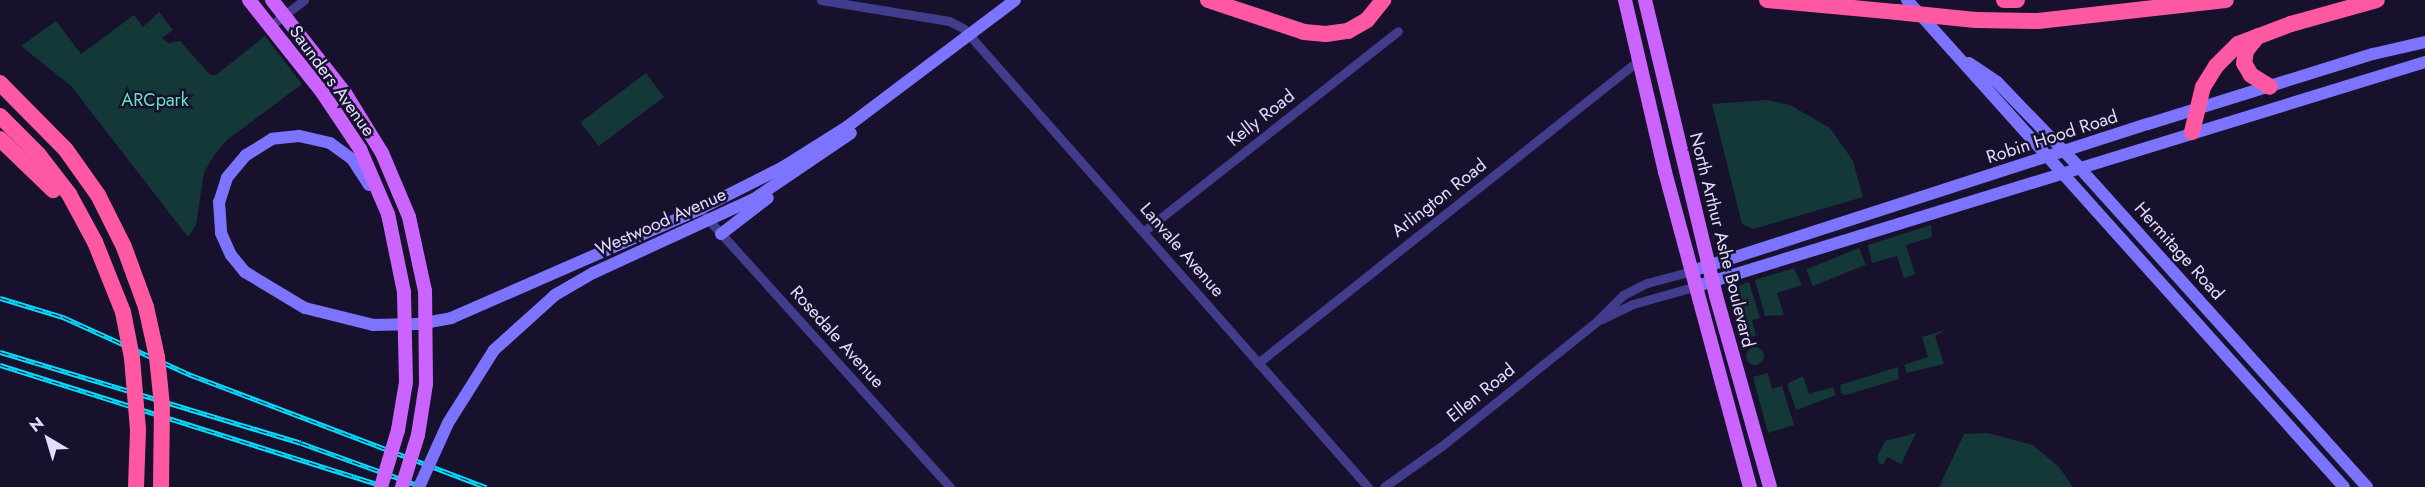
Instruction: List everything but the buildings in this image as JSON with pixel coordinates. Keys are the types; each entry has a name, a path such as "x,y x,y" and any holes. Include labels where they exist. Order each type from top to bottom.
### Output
{"highway":[{"path":"1208,0 1304,32 1326,34 1348,31 1367,20 1383,0"},
{"path":"1767,0 1902,6 1976,20 2069,19 2226,0"},
{"path":"2004,0 2017,0"},
{"path":"2192,132 2195,111 2216,66 2238,45 2259,36 2378,0"},
{"path":"2259,36 2246,51 2244,63 2251,75 2270,87"},
{"path":"2,83 66,150 98,195 124,247 146,308 157,357 162,405 161,487"},
{"path":"0,116 38,154 69,194 95,242 123,312 132,358 138,430 136,487"},
{"path":"0,139 48,184 95,242"}],"main road":[{"name":"Saunders Avenue","path":"249,0 360,149 382,198 394,241 404,292 407,351 404,398 381,487"},
{"path":"272,0 345,93 382,153 408,217 425,291 426,384 418,435 402,487"},
{"name":"Westwood Avenue","path":"394,241 358,165 340,148 320,139 287,136 258,146 235,166 221,191 218,212 221,233 231,255 245,272 305,308 355,322 387,325 436,322 466,313 748,187 828,140 1015,0"},
{"name":"North Arthur Ashe Boulevard","path":"1625,0 1692,272 1750,487"},
{"name":"North Arthur Ashe Boulevard","path":"1645,0 1713,281 1770,487"},
{"name":"Hermitage Road","path":"1902,6 1953,52 2344,487"},
{"name":"Westwood Avenue","path":"418,487 448,423 494,350 539,307 593,273 710,220 802,170 964,45 970,35"},
{"name":"Robin Hood Road","path":"1692,272 2270,87 2425,42"},
{"name":"Hermitage Road","path":"1953,52 1997,82 2078,166 2367,487"},
{"path":"1640,59 1654,68 1683,154"},
{"name":"Robin Hood Road","path":"1697,286 2078,166 2425,62"},
{"path":"721,234 802,170"},
{"path":"1826,247 1839,237 1866,228 1874,222 1876,212"}],"street":[{"path":"270,26 304,0"},
{"name":"Lanvale Avenue","path":"820,0 949,21 970,35 1368,487"},
{"name":"Kelly Road","path":"1144,231 1398,31"},
{"name":"Arlington Road","path":"1258,363 1640,59"},
{"name":"Rosedale Avenue","path":"700,209 950,487"},
{"name":"Ellen Road","path":"1383,487 1438,449 1597,321 1630,290 1692,272"},
{"name":"Ellen Road","path":"1597,321 1634,304 1697,286"}],"green space":[{"name":"ARCpark","path":"159,12 173,30 162,38 168,43 180,41 210,75 216,75 265,36 302,84 227,140 215,154 204,172 196,225 188,237 71,86 21,46 56,21 81,54 134,15 143,27"},
{"path":"646,73 664,97 599,146 581,122"},
{"path":"1767,100 1790,105 1830,128 1853,161 1863,197 1753,229 1742,224 1712,104"},
{"path":"1931,225 1932,237 1906,245 1915,274 1904,278 1897,256 1872,263 1868,245"},
{"path":"1859,248 1866,265 1813,286 1806,269"},
{"path":"1794,268 1802,285 1777,293 1784,315 1765,316 1755,280"},
{"path":"1749,282 1760,318 1752,320 1756,335 1744,339 1730,288"},
{"path":"1945,330 1935,336 1944,364 1907,373 1904,365 1928,357 1922,337"},
{"path":"1755,347 1761,350 1764,356 1761,362 1755,365 1749,362 1746,356 1749,350"},
{"path":"1898,367 1899,379 1846,395 1841,393 1840,385"},
{"path":"1768,373 1772,389 1782,386 1794,425 1768,433 1753,377"},
{"path":"1803,376 1809,394 1833,387 1836,395 1796,410 1787,384"},
{"path":"1916,433 1901,464 1887,457 1883,465 1879,463 1877,457 1885,441"},
{"path":"1987,433 2033,445 2059,467 2073,487 1939,487 1964,434"}],"railway":[{"path":"0,298 63,317 191,375 486,487"},
{"path":"0,352 301,443 423,487"},
{"path":"0,365 387,487"}]}
